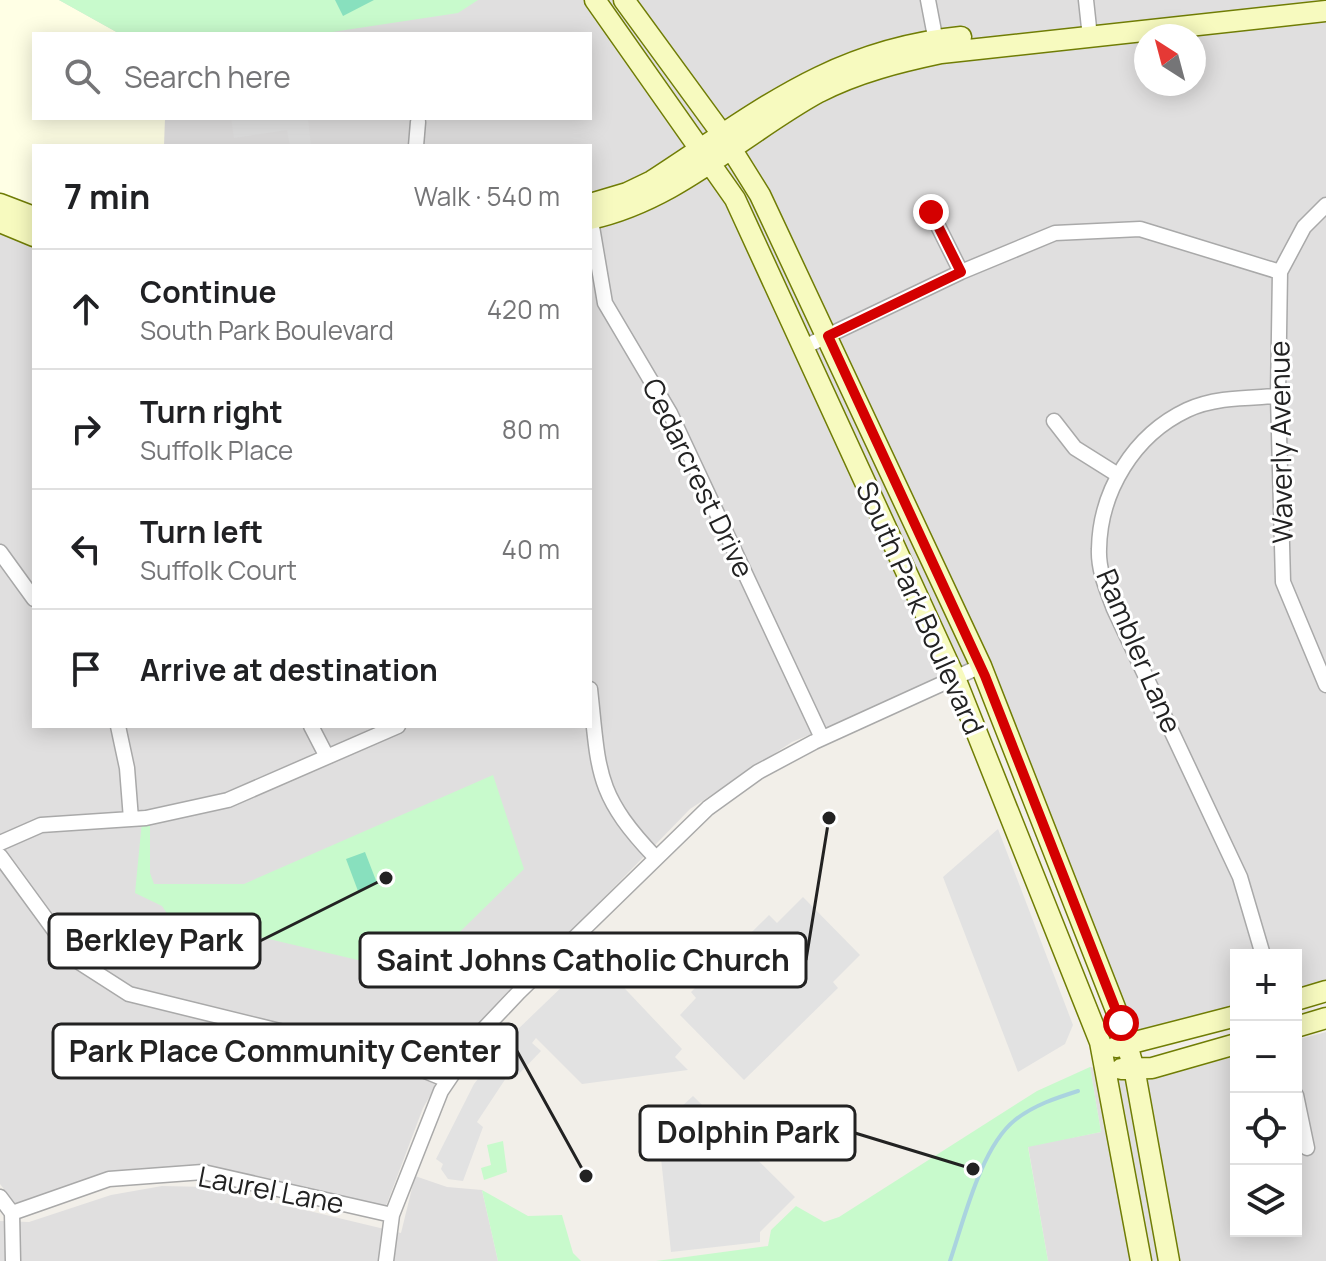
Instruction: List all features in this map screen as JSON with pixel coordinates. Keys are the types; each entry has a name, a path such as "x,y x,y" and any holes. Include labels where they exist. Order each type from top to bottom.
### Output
{"street":[{"name":"South Park Boulevard","path":"595,0 707,155 735,199 955,678 1103,1059 1141,1261"},
{"name":"South Park Boulevard","path":"624,0 726,141 760,195 981,666 1128,1044 1169,1261"},
{"path":"928,0 937,47"},
{"path":"1086,0 1089,30"},
{"path":"592,217 640,203 726,141 836,84 937,47 1089,30 1304,0"},
{"path":"1089,30 1326,11"},
{"path":"416,144 418,122"},
{"path":"592,203 637,188 707,155"},
{"path":"0,204 32,216"},
{"name":"Waverly Avenue","path":"1326,205 1304,227 1280,272 1278,396 1283,582 1326,685"},
{"path":"931,212 961,272"},
{"path":"0,222 32,235"},
{"name":"Cedarcrest Drive","path":"592,229 605,303 670,413 822,738"},
{"path":"802,348 961,272 1055,233 1140,229 1280,272"},
{"name":"Rambler Lane","path":"1261,949 1240,877 1104,580 1099,549 1104,518 1118,475 1149,436 1189,409 1215,401 1278,396"},
{"path":"1054,421 1075,448 1118,475"},
{"path":"0,552 32,596"},
{"path":"386,1261 392,1215 447,1080 481,1032 655,857 708,808 758,772 822,738 981,666"},
{"path":"592,711 596,753 606,796 626,826 655,857"},
{"path":"118,728 127,768 131,819"},
{"path":"312,728 326,755"},
{"path":"0,843 41,825 181,813 228,800 393,728"},
{"path":"0,856 76,960 129,994 398,1060 447,1080"},
{"path":"1302,998 1326,991"},
{"path":"1103,1059 1128,1044 1230,1018"},
{"path":"1302,1025 1326,1018"},
{"path":"1103,1059 1135,1070 1230,1046"},
{"path":"1302,1124 1307,1148"},
{"name":"Laurel Lane","path":"12,1213 109,1179 203,1172 392,1215"},
{"path":"0,1197 12,1213 13,1261"}],"shaded area":[{"path":"0,0 1326,0 1326,983 1302,989 1302,949 1230,949 1230,1009 1131,1036 989,660 792,742 690,809 457,1049 423,1108 386,1206 179,1166 83,1185 15,1204 0,1184"},
{"path":"0,0 59,0 116,32 32,32 32,120 165,120 164,144 32,144 32,204 0,192"},
{"path":"231,120 308,120 311,144 290,144 287,130 234,138"},
{"path":"998,829 1073,1025 1065,1044 1018,1072 943,877"},
{"path":"803,897 860,955 833,982 838,988 744,1080 680,1015 696,998 691,992 769,915 777,923"},
{"path":"594,956 682,1049 675,1057 688,1070 582,1084 536,1038 532,1043 541,1051 514,1079 508,1075 477,1122 483,1127 463,1181 448,1179 441,1169 443,1164 436,1159 474,1084 515,1032"},
{"path":"1326,1032 1326,1261 1048,1261 1028,1146 1101,1132 1090,1067 1155,1078 1230,1058 1230,1237 1302,1237 1302,1038"},
{"path":"693,1096 795,1197 760,1232 760,1242 671,1252 660,1149 671,1146 667,1120"},
{"path":"415,1176 447,1187 482,1190 498,1261 0,1261 0,1221 29,1222 111,1195 162,1186 209,1187 401,1233"}],"green space":[{"path":"59,0 478,0 458,13 332,32 116,32"},
{"path":"335,0 374,0 343,16"},
{"path":"493,775 524,869 417,974 168,915 162,906 135,893 142,821 150,820 150,873 154,884 244,884"},
{"path":"365,852 377,883 358,891 346,859"},
{"path":"1090,1067 1101,1132 1028,1147 1048,1261 656,1261 768,1246 771,1230 796,1206 824,1222 839,1217 1037,1091"},
{"path":"503,1141 507,1172 484,1180 481,1168 491,1165 487,1145"},
{"path":"482,1190 528,1216 562,1215 573,1253 581,1261 498,1261"}],"waterway":[{"path":"950,1261 975,1185 1003,1132 1030,1110 1078,1091"}],"place":[{"name":"Saint Johns Catholic Church","path":"829,818"},
{"name":"Berkley Park","path":"386,878"},
{"name":"Dolphin Park","path":"973,1169"},
{"name":"Park Place Community Center","path":"586,1176"}],"route":[{"path":"931,212 961,272 828,336 985,676 1121,1023"}]}
